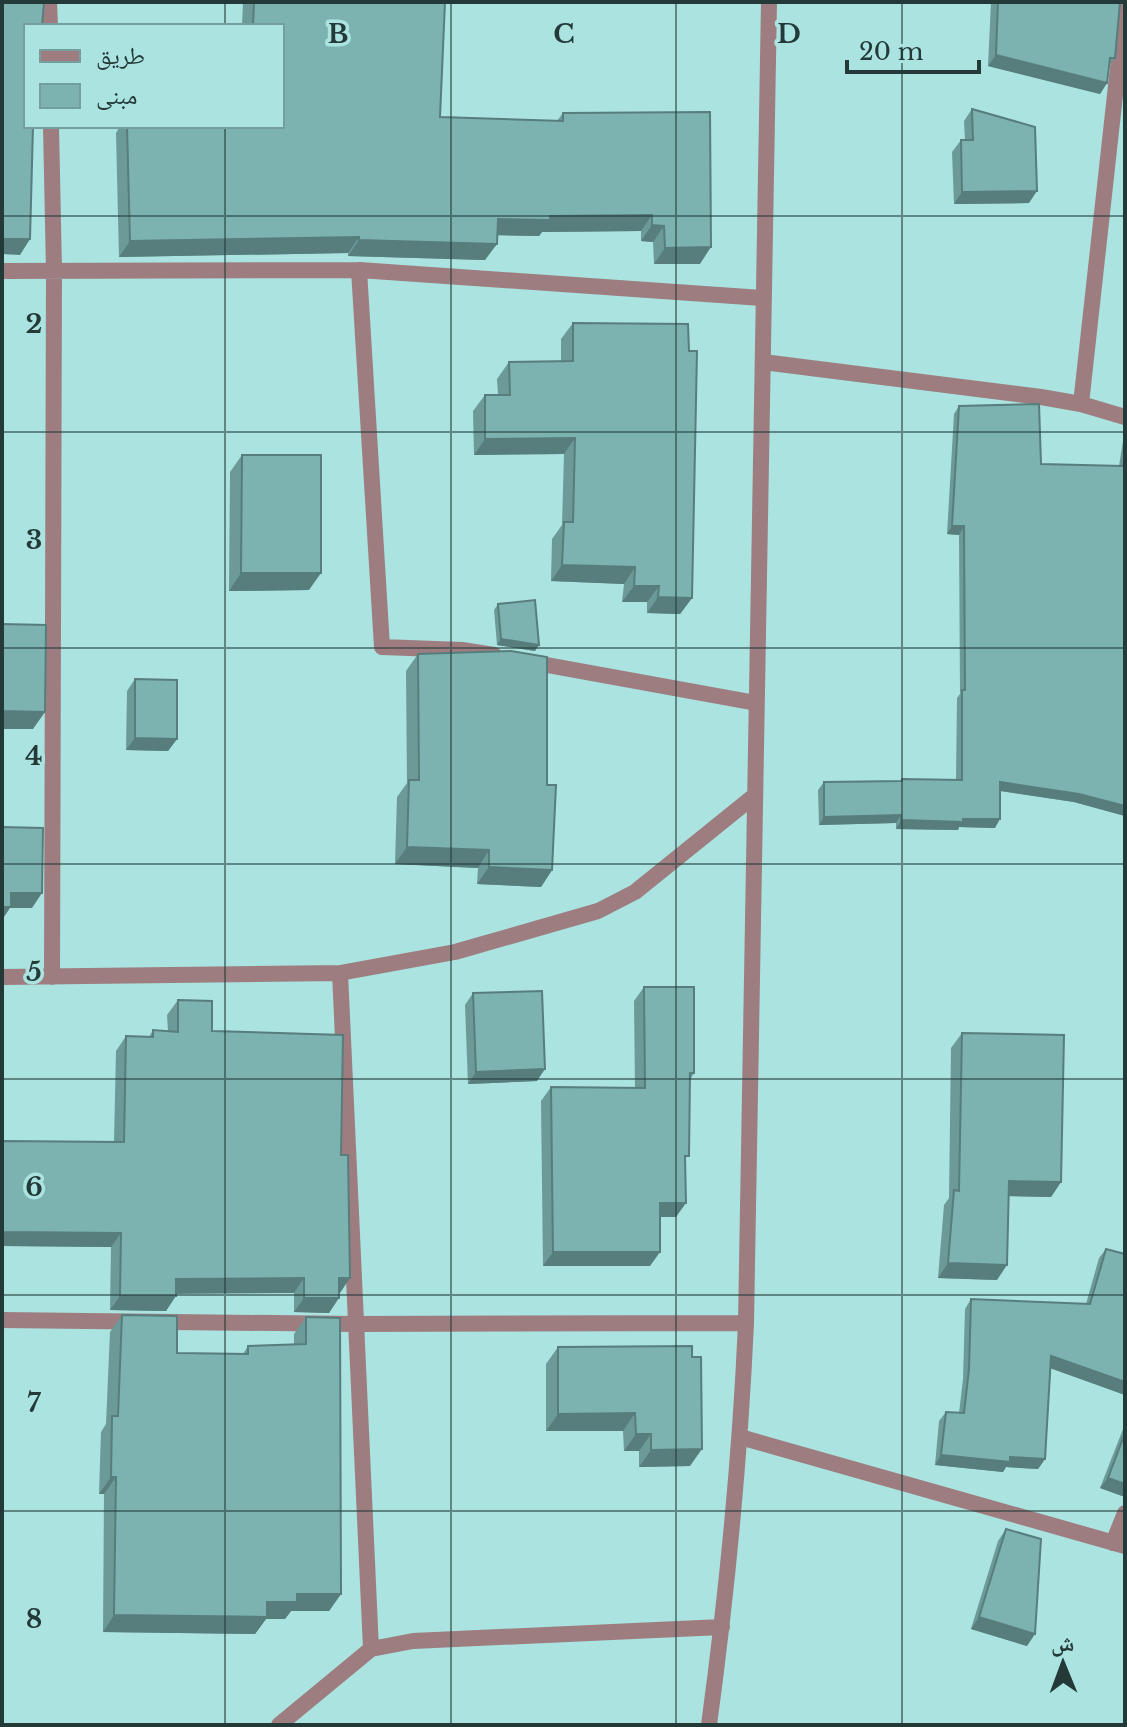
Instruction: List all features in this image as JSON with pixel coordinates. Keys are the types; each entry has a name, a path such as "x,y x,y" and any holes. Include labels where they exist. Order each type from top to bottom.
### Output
{"street":[{"path":"49,2 50,24"},
{"path":"709,1725 722,1627 740,1437 746,1323 769,2"},
{"path":"1081,404 1125,4"},
{"path":"51,128 54,271 52,977"},
{"path":"2,271 359,270 762,298"},
{"path":"359,270 382,647 462,650 756,703"},
{"path":"763,362 1081,404 1125,417"},
{"path":"2,977 340,973 455,952 598,911 635,892 754,796"},
{"path":"340,973 371,1649"},
{"path":"2,1320 355,1324 746,1323"},
{"path":"740,1437 1119,1544 1125,1513"},
{"path":"279,1725 371,1649 413,1641 722,1627"}],"building":[{"path":"2,2 44,2 42,24 24,24 24,128 33,128 30,239 2,239"},
{"path":"254,2 445,2 440,117 563,121 563,113 710,112 711,247 665,248 664,226 652,225 652,215 498,219 497,244 359,240 359,237 130,241 127,128 284,128 284,24 253,24"},
{"path":"998,2 1120,2 1115,58 1110,58 1107,83 996,55"},
{"path":"972,109 1035,127 1037,191 962,192 961,140 973,140"},
{"path":"573,323 688,324 689,351 697,351 692,598 658,597 659,586 634,586 635,567 562,565 564,522 573,522 575,438 485,439 485,395 510,395 509,362 573,361"},
{"path":"1039,404 1041,464 1123,466 1125,457 1125,806 1079,794 1000,782 1000,819 963,819 963,822 901,820 901,815 824,817 824,782 962,780 964,526 952,526 959,406"},
{"path":"242,455 321,455 321,573 241,573"},
{"path":"535,600 539,645 501,639 498,604"},
{"path":"2,624 46,625 45,712 2,711"},
{"path":"511,651 547,657 547,785 556,785 552,870 489,867 489,850 407,847 409,780 419,780 418,654"},
{"path":"135,679 177,680 177,739 135,738"},
{"path":"2,827 43,828 42,893 11,893 11,907 2,907"},
{"path":"644,987 694,987 694,1073 690,1073 689,1156 685,1156 686,1203 660,1203 660,1252 553,1252 551,1087 645,1088"},
{"path":"542,991 545,1069 476,1072 473,993"},
{"path":"178,1000 212,1001 212,1031 343,1035 341,1155 348,1155 350,1278 339,1278 339,1298 304,1298 304,1278 176,1279 176,1296 120,1296 121,1233 3,1232 3,1141 124,1142 126,1036 153,1037 153,1030 178,1032"},
{"path":"962,1033 1064,1035 1061,1182 1009,1181 1007,1265 948,1263 954,1190 959,1191"},
{"path":"1106,1249 1125,1254 1125,1382 1051,1356 1045,1459 1010,1457 1010,1462 941,1455 946,1412 964,1413 971,1299 1090,1304"},
{"path":"122,1315 177,1316 177,1353 248,1354 248,1346 306,1344 306,1317 340,1318 341,1594 297,1594 297,1602 267,1602 267,1617 114,1615 116,1477 111,1477 112,1416 118,1416"},
{"path":"692,1346 692,1357 701,1357 702,1449 651,1450 651,1434 636,1434 635,1413 558,1414 558,1347"},
{"path":"1125,1433 1125,1484 1108,1478"},
{"path":"1006,1529 1041,1539 1035,1634 979,1617"}]}
